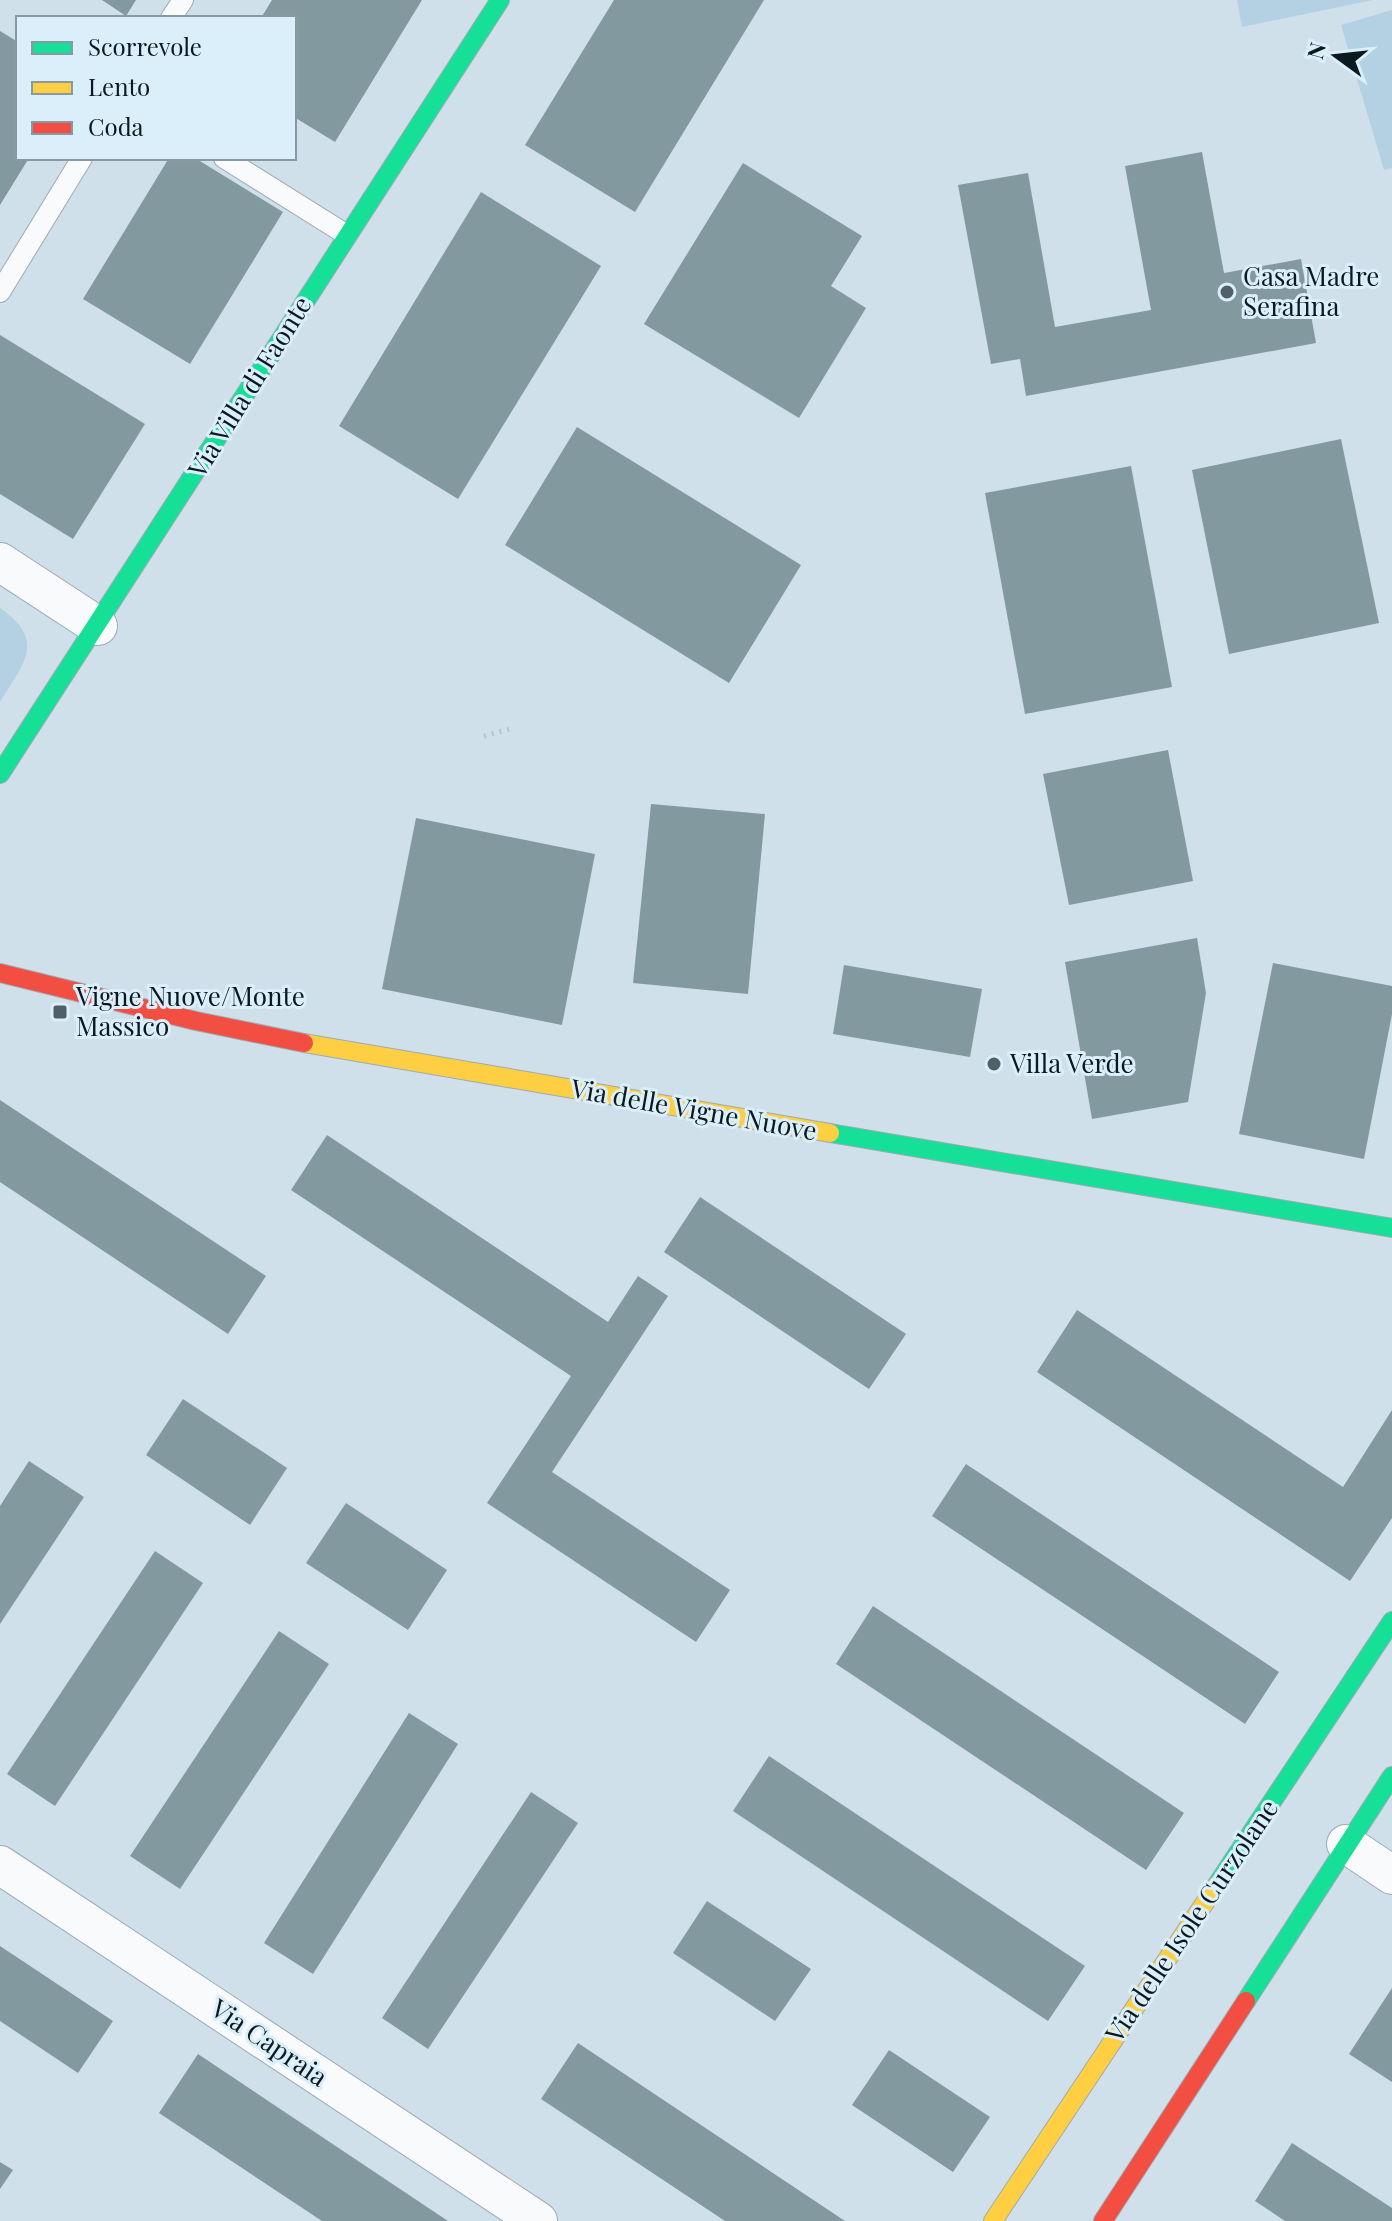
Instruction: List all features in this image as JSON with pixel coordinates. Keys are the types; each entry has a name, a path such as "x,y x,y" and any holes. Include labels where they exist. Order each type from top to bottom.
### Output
{"street":[{"name":"Via Villa di Faonte","path":"0,774 500,0"},
{"path":"0,562 98,626"},
{"name":"Via delle Vigne Nuove","path":"0,973 196,1021 311,1045 1392,1228"},
{"name":"Via delle Isole Curzolane","path":"993,2221 1392,1621"},
{"path":"1103,2221 1392,1776"},
{"path":"1346,1844 1392,1875"},
{"name":"Via Capraia","path":"0,1865 520,2216"}],"lane":[{"path":"0,292 81,160"},
{"path":"227,160 347,235"}],"path":[{"path":"484,736 513,728"}],"shaded area":[{"path":"1237,0 1373,0 1242,27"},
{"path":"1392,10 1392,168 1384,170 1341,25"},
{"path":"0,608 23,631 27,653 0,702"}],"building":[{"path":"102,0 136,0 126,16"},
{"path":"272,0 422,0 335,142 296,118 296,16 262,16"},
{"path":"614,0 764,0 635,212 525,145"},
{"path":"0,31 16,41 16,160 28,160 0,205"},
{"name":"Casa Madre Serafina","path":"1202,152 1224,273 1301,259 1316,343 1026,396 1020,359 991,364 958,185 1028,173 1055,327 1151,310 1125,166"},
{"path":"168,160 198,160 283,212 190,364 83,299"},
{"path":"743,163 862,236 831,286 866,308 799,418 644,324"},
{"path":"481,192 601,266 458,499 339,426"},
{"path":"0,335 145,424 73,539 0,494"},
{"path":"577,427 801,565 729,683 505,545"},
{"path":"1341,439 1379,623 1229,654 1192,470"},
{"path":"1131,466 1172,687 1025,714 985,493"},
{"path":"1168,750 1193,881 1069,905 1043,774"},
{"path":"651,804 765,814 748,994 633,983"},
{"path":"416,818 595,854 562,1025 382,989"},
{"path":"1197,938 1206,993 1188,1102 1092,1119 1065,962"},
{"path":"1273,963 1392,986 1392,1014 1364,1159 1239,1134"},
{"path":"844,965 982,989 970,1057 833,1034"},
{"path":"0,1100 266,1276 228,1334 0,1182"},
{"path":"327,1135 608,1322 638,1276 668,1296 552,1472 730,1590 696,1642 487,1503 571,1376 291,1190"},
{"path":"700,1197 906,1334 869,1389 664,1252"},
{"path":"1077,1310 1343,1487 1392,1410 1392,1518 1350,1581 1037,1372"},
{"path":"183,1399 287,1468 250,1525 146,1455"},
{"path":"29,1461 84,1497 0,1624 0,1506"},
{"path":"966,1464 1279,1672 1245,1724 932,1516"},
{"path":"346,1503 447,1570 408,1630 306,1563"},
{"path":"155,1551 203,1583 55,1806 7,1774"},
{"path":"873,1606 1184,1813 1146,1870 836,1664"},
{"path":"279,1631 329,1664 180,1889 130,1856"},
{"path":"409,1713 458,1744 313,1974 264,1943"},
{"path":"769,1756 1085,1966 1048,2021 733,1811"},
{"path":"531,1792 578,1823 428,2049 382,2018"},
{"path":"707,1901 811,1969 775,2021 673,1953"},
{"path":"0,1946 113,2021 78,2073 0,2021"},
{"path":"1392,1988 1392,2082 1349,2054"},
{"path":"578,2043 845,2221 725,2221 541,2099"},
{"path":"889,2050 990,2117 953,2172 852,2105"},
{"path":"198,2054 448,2221 322,2221 159,2113"},
{"path":"1292,2143 1392,2208 1392,2221 1285,2221 1255,2201"},
{"path":"0,2162 13,2170 0,2189"}],"traffic: fast":[{"path":"0,774 500,0"},
{"path":"830,1133 1392,1228"},
{"path":"1216,1886 1392,1621"},
{"path":"1246,2001 1392,1776"}],"traffic: slow":[{"path":"304,1043 830,1133"},
{"path":"993,2221 1216,1886"}],"traffic: jam":[{"path":"0,973 196,1021 304,1043"},
{"path":"1103,2221 1246,2001"}],"place":[{"name":"Casa Madre Serafina","path":"1227,292"},
{"name":"Vigne Nuove/Monte Massico","path":"60,1012"},
{"name":"Villa Verde","path":"994,1064"}]}
